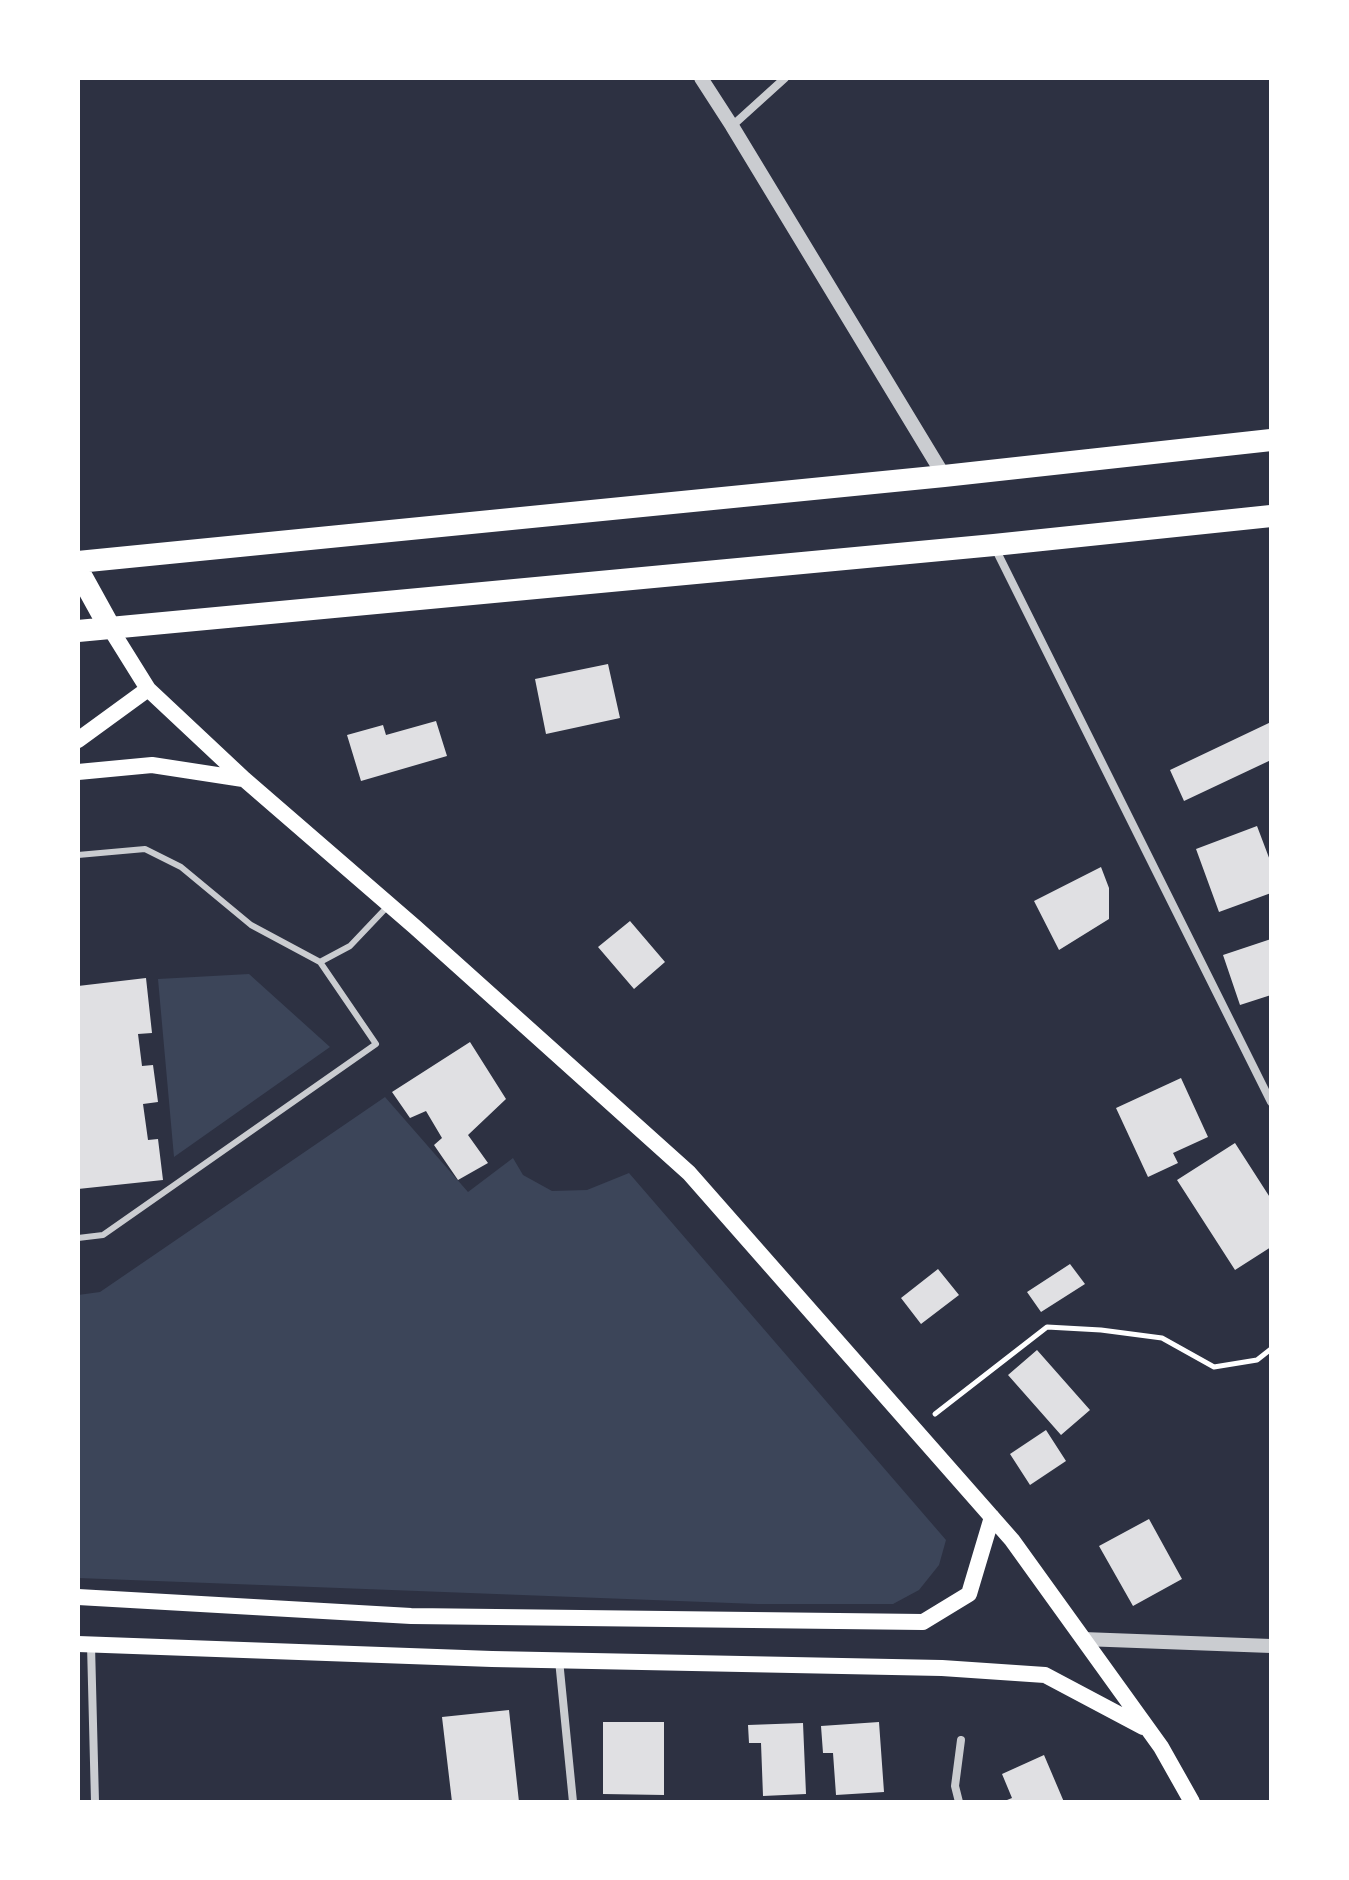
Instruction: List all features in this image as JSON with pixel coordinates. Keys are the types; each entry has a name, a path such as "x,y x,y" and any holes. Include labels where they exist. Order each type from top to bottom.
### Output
{"highway":[{"path":"78,562 944,476 1271,440"},
{"path":"78,631 1271,516"},
{"path":"78,570 110,628"}],"main road":[{"path":"110,628 148,689 244,779 389,904 689,1173 1012,1540 1161,1747 1192,1802"},
{"path":"78,740 148,689"},
{"path":"78,772 152,765 244,779"},
{"path":"78,1597 411,1616 923,1622 969,1594 992,1517"},
{"path":"84,1644 559,1660 942,1668 1045,1675 1147,1729"}],"street":[{"path":"701,78 944,476"},
{"path":"732,126 785,78"},
{"path":"994,545 1268,1087 1271,1102"},
{"path":"1083,1639 1271,1646"},
{"path":"84,1644 95,1802"},
{"path":"559,1660 573,1802"},
{"path":"959,1802 955,1786 961,1740"}],"lane":[{"path":"78,855 145,849 181,867 251,925 320,962 376,1044 103,1235 78,1238"},
{"path":"320,962 350,946 389,904"}],"path":[{"path":"915,1430 1047,1327 1162,1338 1214,1367 1257,1360 1271,1349"}],"shaded area":[{"path":"249,974 330,1047 174,1157 158,979"},
{"path":"385,1097 468,1192 513,1158 523,1175 552,1191 587,1190 629,1173 946,1540 939,1565 919,1590 893,1604 757,1604 78,1578 78,1295 100,1292"}],"building":[{"path":"608,664 620,718 546,734 535,679"},
{"path":"436,721 447,756 361,781 347,735 383,725 386,735"},
{"path":"1271,722 1271,760 1184,801 1170,770"},
{"path":"1257,826 1271,863 1271,893 1219,912 1196,849"},
{"path":"1101,867 1109,888 1109,919 1059,950 1034,901"},
{"path":"630,921 665,962 634,989 598,947"},
{"path":"1271,939 1271,995 1240,1005 1223,955"},
{"path":"146,978 152,1033 138,1034 142,1066 153,1065 158,1102 143,1104 148,1140 158,1139 163,1180 78,1189 78,986"},
{"path":"470,1042 506,1099 468,1135 488,1163 458,1180 434,1145 442,1138 426,1111 410,1118 392,1092"},
{"path":"1181,1078 1208,1137 1173,1153 1178,1163 1148,1177 1116,1108"},
{"path":"1235,1143 1271,1199 1271,1247 1235,1270 1177,1180"},
{"path":"1070,1264 1085,1284 1041,1312 1027,1292"},
{"path":"938,1269 959,1295 921,1324 901,1298"},
{"path":"1037,1350 1090,1410 1061,1435 1008,1375"},
{"path":"1046,1430 1066,1461 1030,1485 1010,1454"},
{"path":"1149,1519 1182,1579 1133,1606 1099,1546"},
{"path":"509,1710 519,1802 452,1802 442,1717"},
{"path":"603,1722 664,1722 664,1795 603,1794"},
{"path":"879,1722 884,1792 836,1795 833,1753 823,1753 821,1726"},
{"path":"803,1723 806,1794 763,1796 761,1743 749,1743 748,1725"},
{"path":"1044,1755 1064,1802 1002,1802 1012,1798 1002,1774"}]}
